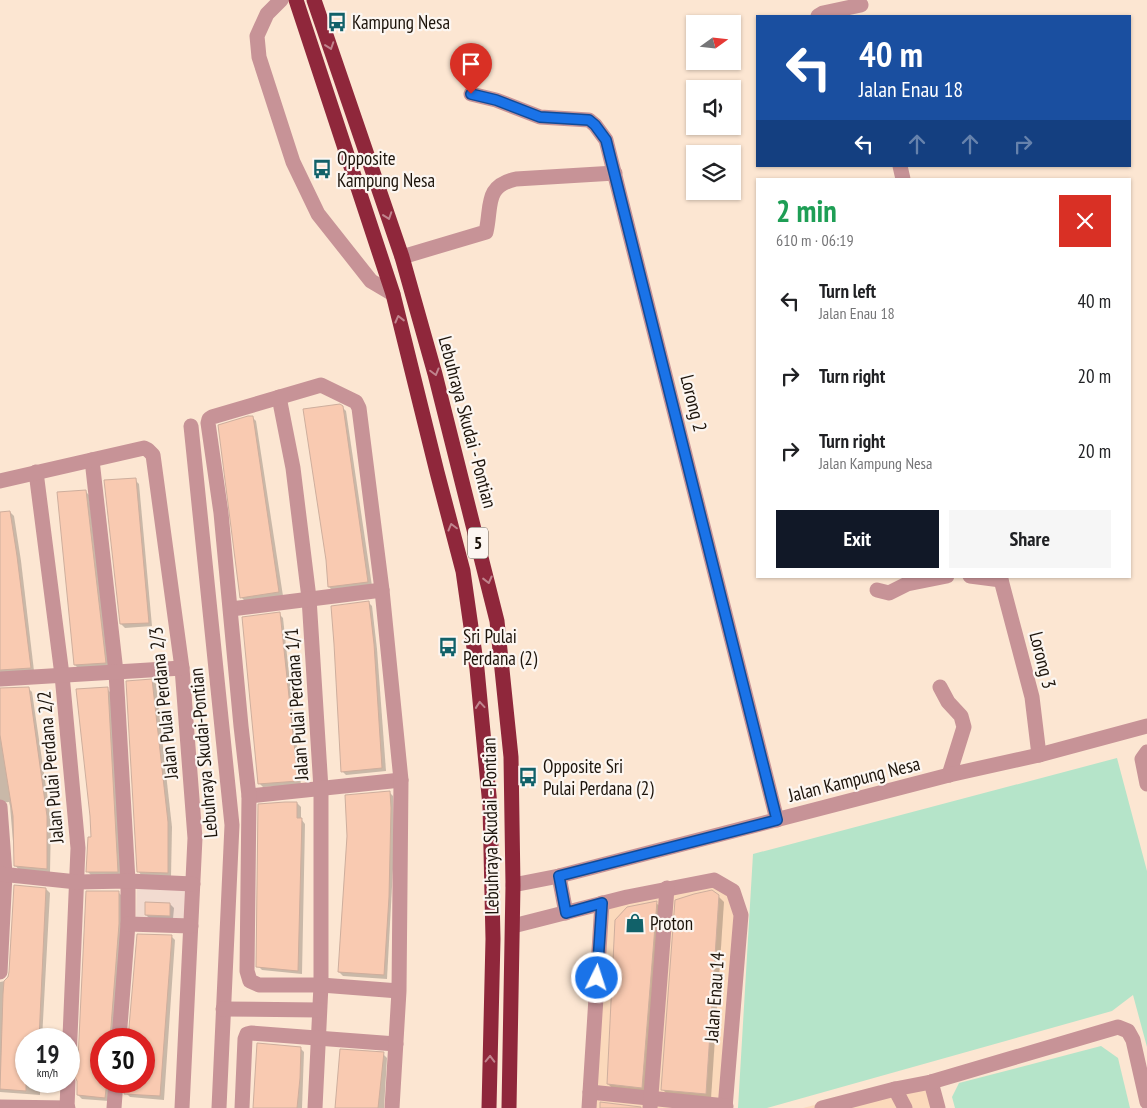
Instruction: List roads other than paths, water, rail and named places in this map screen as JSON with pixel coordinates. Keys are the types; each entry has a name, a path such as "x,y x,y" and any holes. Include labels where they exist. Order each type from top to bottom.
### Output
{"highway":[{"name":"Lebuhraya Skudai - Pontian","path":"296,0 393,294 463,571 477,669 490,806 493,939 489,1108"},
{"name":"Lebuhraya Skudai - Pontian","path":"314,0 402,257 442,400 498,621 511,757 514,885 509,1108"}],"street":[{"path":"281,0 267,14 257,36 257,43 259,57 293,162 318,214 371,281 393,294"},
{"path":"820,15 861,7"},
{"name":"Lorong 2","path":"471,94 496,100 540,117 589,120 606,140 616,173 777,820"},
{"path":"402,257 486,232 490,197 506,181 616,173"},
{"path":"392,1108 398,991 400,780 382,590 359,408 356,402 321,385 209,419 221,514 241,726 250,796 247,971 250,981 258,985 321,985 398,991"},
{"name":"Jalan Pulai Perdana 1/1","path":"279,397 293,468 309,598 321,789 321,985 315,1108"},
{"name":"Lebuhraya Skudai-Pontian","path":"191,426 232,825 219,1108"},
{"name":"Jalan Pulai Perdana 2/3","path":"0,481 144,448 153,455 182,668 194,828 182,1108"},
{"path":"92,460 116,672 128,881 128,924 120,1028"},
{"name":"Jalan Pulai Perdana 2/2","path":"36,472 62,675 78,848 70,1028"},
{"path":"877,590 889,593 907,584 937,578"},
{"name":"Lorong 3","path":"1001,578 1032,697 1039,755"},
{"path":"230,609 382,590"},
{"path":"0,679 182,668"},
{"path":"940,687 948,702 961,716 964,727 949,775"},
{"name":"Jalan Kampung Nesa","path":"514,885 559,876 1147,726"},
{"path":"1147,752 1142,759 1147,784"},
{"path":"250,796 400,780"},
{"path":"0,806 2,874 0,972"},
{"path":"2,874 77,882 128,881 193,884"},
{"path":"559,876 566,913"},
{"name":"Jalan Enau 14","path":"667,888 714,880 733,891 740,915 726,1107"},
{"path":"513,926 667,888 651,1103"},
{"path":"589,1108 602,903"},
{"path":"128,924 191,926"},
{"path":"223,1008 320,1010"},
{"path":"822,1108 930,1082 1118,1027 1128,1031 1133,1040 1147,1102"},
{"path":"242,1108 245,1039 247,1034 396,1044"},
{"path":"930,1082 938,1108"},
{"path":"895,1089 905,1108"},
{"path":"590,1092 651,1103 726,1107"},
{"path":"0,1108 67,1108 68,1093"},
{"path":"114,1108 115,1093"}],"place":[{"name":"Kampung Nesa","path":"337,22"},
{"name":"Opposite Kampung Nesa","path":"322,169"},
{"name":"Sri Pulai Perdana (2)","path":"448,647"},
{"name":"Opposite Sri Pulai Perdana (2)","path":"528,777"},
{"name":"Proton","path":"635,923"}]}
